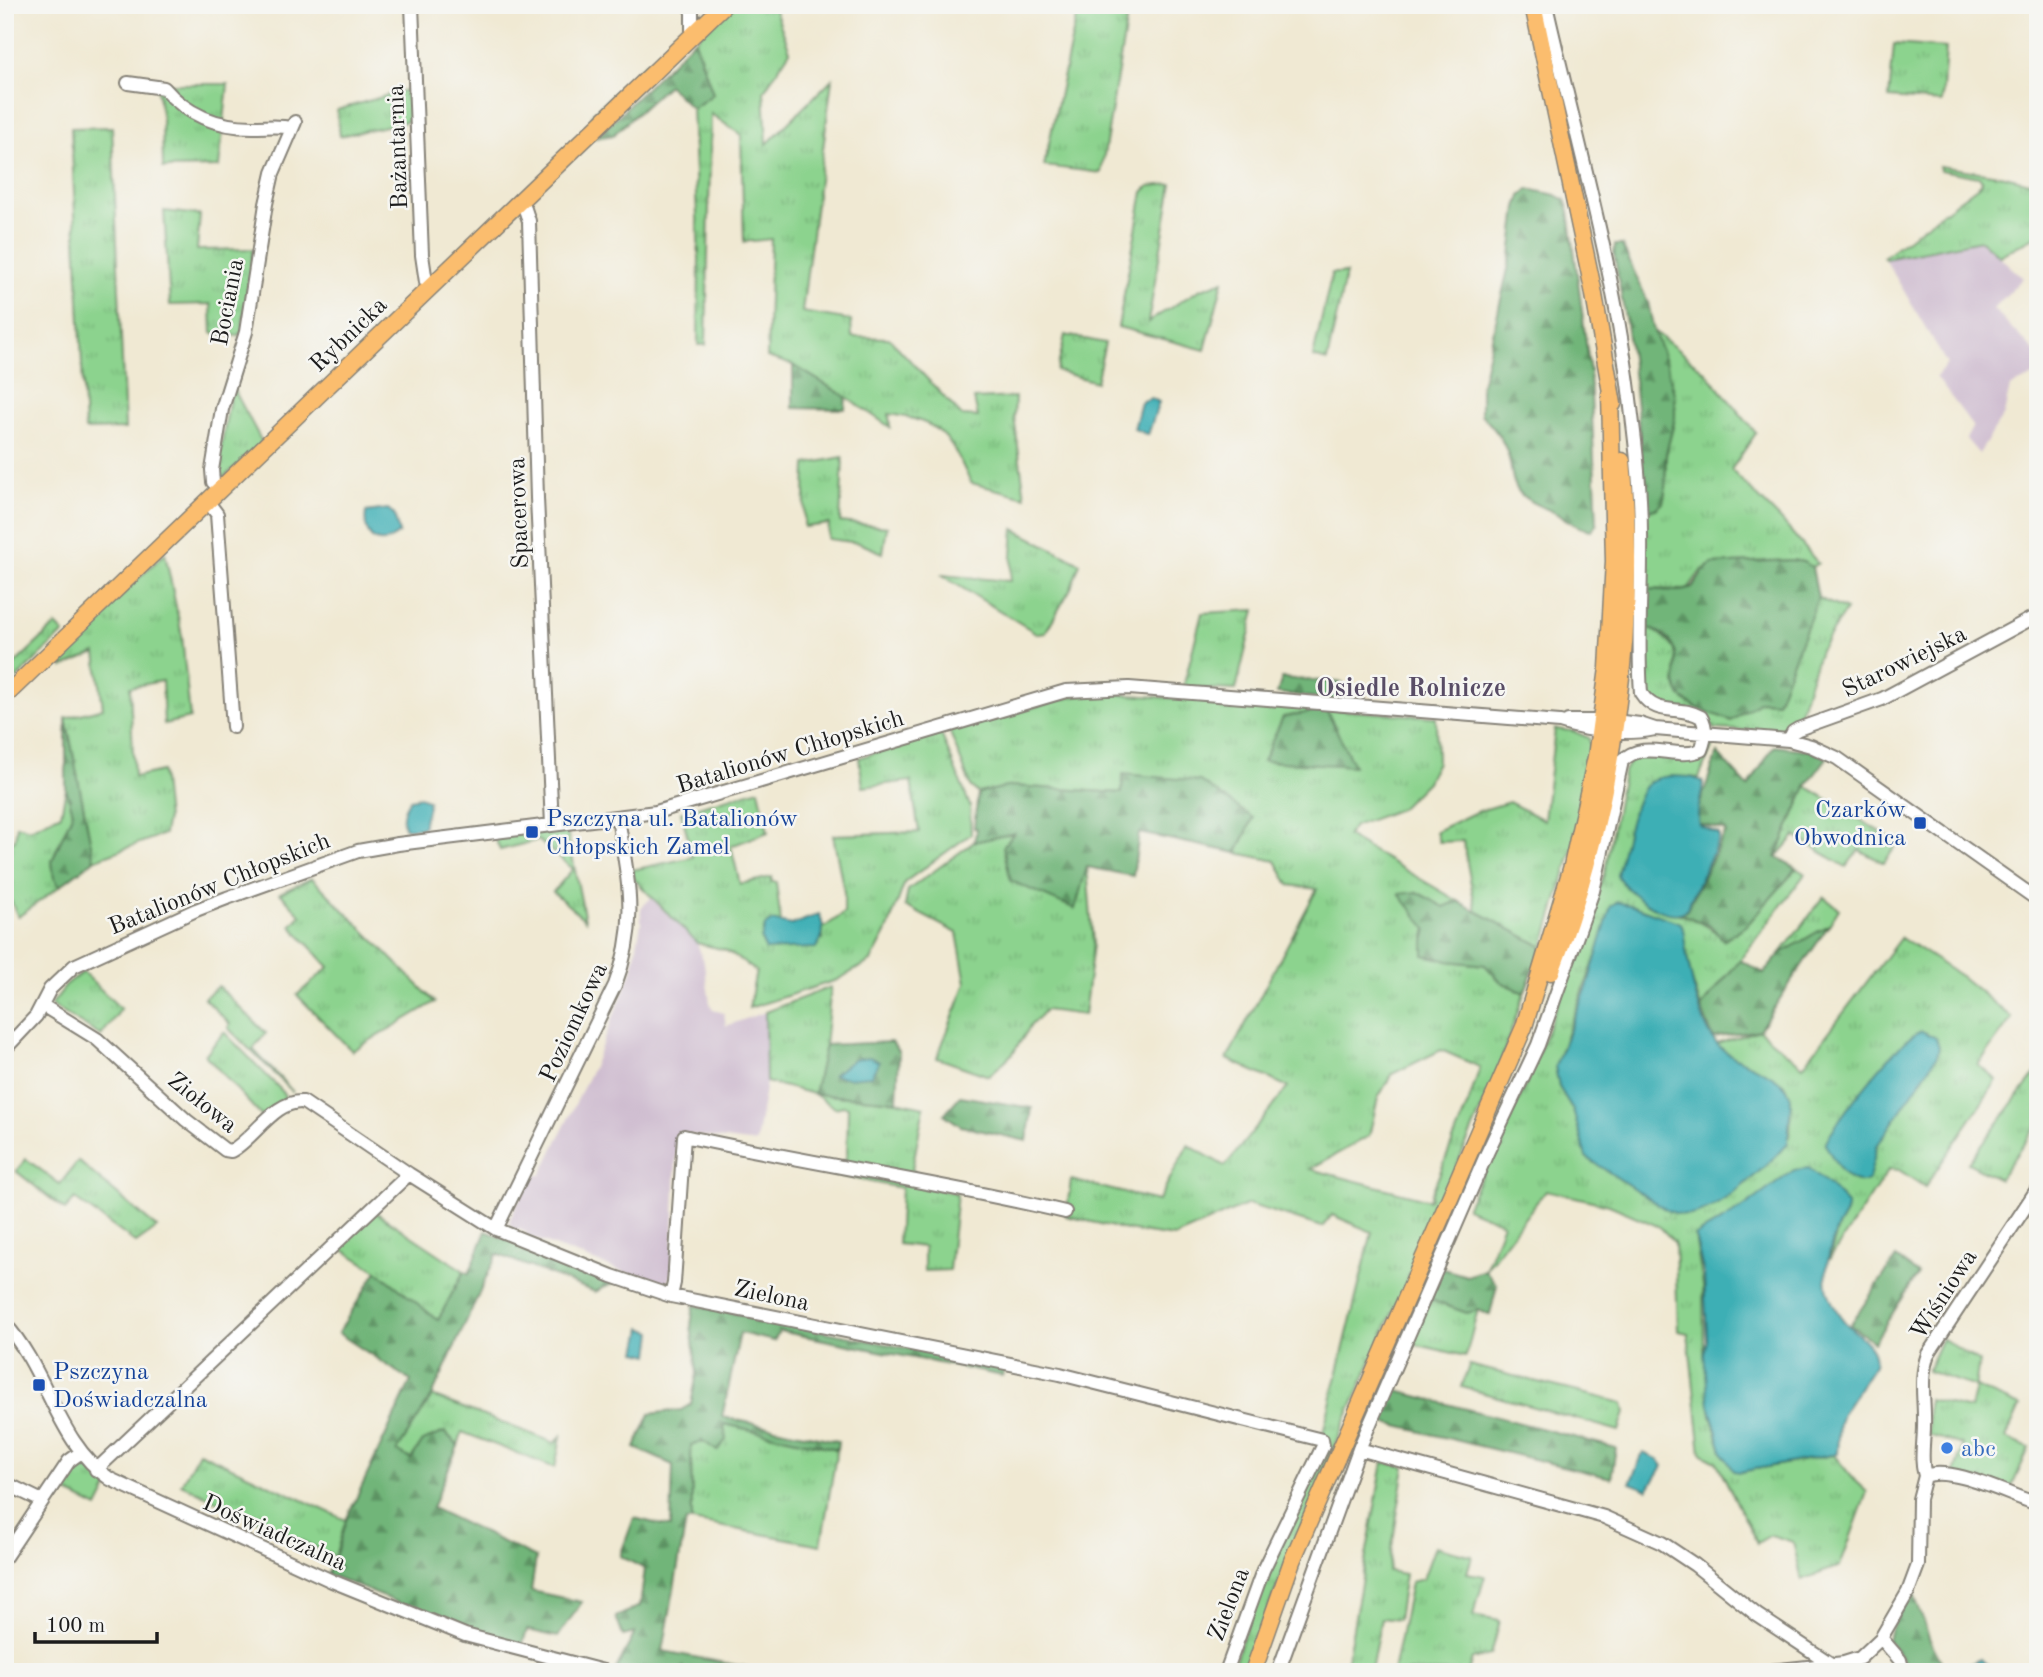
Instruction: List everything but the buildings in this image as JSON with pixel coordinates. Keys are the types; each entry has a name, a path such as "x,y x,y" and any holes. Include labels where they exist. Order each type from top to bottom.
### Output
{"main road":[{"name":"Rybnicka","path":"5,696 724,5"},
{"path":"1253,1672 1292,1561 1524,1027 1577,848 1607,726 1614,561 1610,394 1593,289 1533,5"}],"street":[{"name":"Bażantarnia","path":"412,5 422,255 429,287"},
{"path":"692,5 692,36"},
{"path":"1279,1672 1359,1449 1487,1153 1538,1045 1593,891 1622,761 1630,754 1643,750 1696,752 1701,750 1704,733 1705,726 1701,717 1657,709 1646,701 1641,693 1641,531 1629,388 1606,255 1546,5"},
{"name":"Bociania","path":"128,83 164,88 192,114 230,125 293,125 273,173 246,332 222,409 212,470 213,482 220,489"},
{"name":"Spacerowa","path":"519,201 529,221 537,499 552,825"},
{"path":"208,502 217,514 233,727"},
{"name":"Starowiejska","path":"1789,740 1798,729 1882,699 2038,615"},
{"name":"Batalionów Chłopskich","path":"5,1049 25,1030 50,989 74,966 196,910 329,860 376,848 656,813 1033,699 1082,688 1129,688 1560,722 1575,719 1640,732 1655,729 1789,740 1811,746 1837,758 2035,893"},
{"name":"Poziomkowa","path":"496,1230 624,962 629,942 631,905 618,818"},
{"name":"Ziołowa","path":"42,1005 97,1039 186,1120 225,1150 231,1151 240,1146 282,1107 293,1102 303,1102 410,1174"},
{"path":"671,1296 684,1136 862,1172 907,1178 1065,1212"},
{"path":"96,1470 410,1174"},
{"name":"Zielona","path":"410,1174 496,1230 612,1276 671,1296 1060,1374 1322,1440 1323,1446 1263,1570 1226,1672"},
{"name":"Wiśniowa","path":"1925,1476 1922,1467 1922,1389 1928,1354 2038,1188"},
{"name":"Doświadczalna","path":"5,1324 26,1350 80,1453 96,1470 122,1486 311,1572 454,1630 499,1645 607,1672"},
{"path":"1359,1449 1604,1517 1624,1525 1662,1543 1757,1615 1831,1664"},
{"path":"5,1557 69,1461 80,1453"},
{"path":"1761,1672 1860,1658 1881,1638 1908,1592 1918,1564 1919,1499 1925,1476 1941,1474 1959,1478 2038,1504"},
{"path":"5,1483 42,1501"},
{"path":"1881,1638 1900,1660 1903,1672"}],"shaded area":[{"path":"1981,240 2023,278 1993,309 2038,355 2038,374 2010,387 2004,414 1979,454 1966,439 1973,426 1936,377 1947,364 1885,259"},
{"path":"651,898 697,943 704,963 710,1003 713,1010 724,1013 726,1026 765,1012 766,1082 756,1143 677,1133 672,1270 668,1285 660,1286 527,1236 526,1232 520,1229 512,1229 509,1221 532,1175 541,1175 593,1067 632,971 641,924 641,908"}],"green space":[{"path":"731,5 773,5 790,51 764,91 767,144 832,79 802,312 851,320 852,337 889,338 962,416 978,417 974,399 1015,397 1014,417 1025,497 971,483 950,443 933,427 907,417 889,414 890,427 793,365 767,357 771,239 744,242 741,135 711,114 706,345 698,345 699,258 692,109 713,94 695,40"},
{"path":"1079,5 1129,5 1101,173 1044,166"},
{"path":"694,40 713,94 692,109 668,85 613,135 596,138"},
{"path":"1894,44 1946,48 1942,102 1889,98"},
{"path":"647,62 657,62 596,122 591,115"},
{"path":"156,84 228,84 219,167 163,168 162,117"},
{"path":"409,89 413,120 340,136 337,110"},
{"path":"112,127 125,429 85,430 71,128"},
{"path":"1939,166 2038,184 2038,235 1999,256 1981,240 1885,259 1883,257 1981,184 1979,177 1940,170"},
{"path":"1172,184 1148,322 1199,290 1223,281 1205,350 1118,327 1143,192 1149,186"},
{"path":"1528,189 1556,195 1565,200 1569,211 1590,373 1597,523 1592,530 1574,524 1532,502 1519,492 1514,484 1503,443 1481,414 1481,385 1511,256 1517,207 1521,196"},
{"path":"164,211 200,215 197,250 253,249 242,331 238,336 212,333 211,304 170,305"},
{"path":"1615,245 1622,245 1648,302 1675,398 1675,418 1666,454 1665,494 1663,503 1656,509 1643,510 1638,413 1614,254"},
{"path":"1332,273 1346,273 1327,361 1313,357"},
{"path":"1654,331 1706,372 1756,433 1731,470 1781,520 1818,563 1812,567 1792,560 1712,564 1701,571 1687,590 1646,589 1643,510 1656,509 1663,495 1667,452 1675,415 1672,383"},
{"path":"1065,335 1105,343 1096,382 1057,371"},
{"path":"793,365 846,397 845,409 793,408"},
{"path":"232,386 262,442 219,482 216,477"},
{"path":"843,457 840,522 887,527 883,553 859,543 828,539 829,524 804,527 806,464"},
{"path":"1014,529 1080,563 1071,588 1045,633 1038,634 941,575 1010,581"},
{"path":"165,553 182,636 190,718 164,724 162,681 130,687 134,777 162,771 167,818 164,834 94,860 66,718 103,708 96,653 63,667 61,653"},
{"path":"1792,560 1812,567 1818,598 1777,702 1760,701 1731,721 1687,701 1678,691 1676,684 1676,660 1672,644 1664,635 1646,627 1646,589 1689,589 1712,564"},
{"path":"1818,598 1846,610 1820,650 1797,721 1777,732 1714,729 1701,713 1658,704 1646,695 1646,627 1664,637 1674,648 1677,663 1675,684 1695,707 1731,721 1760,701 1777,702"},
{"path":"1255,610 1236,690 1183,688 1202,613"},
{"path":"56,625 64,633 5,689 5,673"},
{"path":"1282,678 1343,683 1340,701 1277,693"},
{"path":"1101,693 1436,717 1437,762 1427,782 1400,809 1354,826 1347,836 1458,901 1444,907 1417,892 1427,930 1424,941 1448,961 1485,965 1501,982 1524,993 1495,1078 1336,1442 1257,1636 1246,1672 1231,1672 1281,1539 1329,1438 1323,1433 1372,1232 1332,1215 1322,1227 1248,1204 1174,1237 1126,1230 1066,1216 1071,1180 1158,1201 1188,1145 1225,1166 1288,1087 1227,1059 1317,889 1289,885 1276,861 1237,853 1253,818 1124,774 1122,793 1012,786 978,793 971,787 949,730 1071,697","holes":["1441,1050 1480,1067 1429,1200 1310,1169 1369,1136 1378,1098 1392,1074"]},
{"path":"1326,709 1354,766 1263,761 1283,717"},
{"path":"66,718 94,860 60,886 54,878 52,861 73,812 66,789"},
{"path":"1555,729 1573,731 1589,738 1591,750 1574,844 1543,947 1476,911 1463,841 1439,842 1436,831 1476,812 1509,802 1544,820"},
{"path":"940,731 970,806 971,834 905,882 887,931 871,961 837,980 749,1008 756,971 725,950 697,943 634,879 632,870 693,857 681,812 759,789 768,832 731,846 740,884 772,877 771,882 776,882 781,923 772,921 823,939 822,929 844,913 844,892 833,835 919,832 911,781 863,787 859,758"},
{"path":"1708,741 1714,743 1699,778 1690,777 1621,881 1646,901 1699,922 1724,940 1747,925 1797,868 1805,874 1701,1007 1691,977 1681,924 1633,906 1595,959 1555,1066 1559,1087 1573,1110 1587,1157 1790,1137 1791,1098 1785,1085 1721,1048 1712,1049 1713,1038 1717,1044 1759,1030 1803,1066 1901,937 1962,977 2012,1018 1978,1065 1997,1080 1925,1187 1899,1170 1889,1169 1829,1260 1838,1227 1846,1213 1754,1202 1695,1236 1703,1286 1704,1350 1711,1416 1723,1454 1740,1472 1834,1455 1867,1492 1840,1566 1802,1580 1793,1542 1771,1535 1757,1543 1716,1461 1701,1453 1688,1333 1678,1331 1675,1243 1660,1227 1609,1205 1546,1190 1485,1270 1503,1223 1466,1208 1525,1087 1575,959 1605,871 1623,773 1630,760 1639,758 1703,757"},
{"path":"1774,746 1809,750 1827,758 1806,786 1776,857 1797,868 1747,925 1723,940 1711,926 1681,914 1687,910 1726,831 1694,822 1717,753 1748,787"},
{"path":"1123,774 1200,781 1253,818 1237,853 1139,833 1133,876 1087,867 1075,909 1011,881 1003,847 1014,833 974,842 978,793 1012,786 1122,793"},
{"path":"1806,786 1898,843 1884,863 1859,850 1846,867 1795,836 1776,858"},
{"path":"66,789 73,812 52,861 54,878 60,886 18,917 5,888 5,845 15,840 17,825 30,829 61,814"},
{"path":"564,827 568,835 585,920 553,892 573,869 538,840 500,850 494,836"},
{"path":"1015,833 1087,867 1093,944 1084,1015 1045,1010 1031,1025 1013,1053 989,1076 937,1058 966,983 957,933 905,906 908,890 974,842"},
{"path":"312,878 435,1002 352,1051 297,995 329,967 291,926 301,915 280,893"},
{"path":"1417,892 1444,907 1458,901 1543,947 1524,993 1501,982 1485,965 1424,955 1427,929 1399,894"},
{"path":"1824,897 1839,909 1829,925 1780,954"},
{"path":"1829,925 1759,1030 1713,1038 1701,1007 1740,960 1764,973 1780,954"},
{"path":"83,972 121,1009 101,1036 51,1005 68,983"},
{"path":"218,986 266,1033 253,1049 293,1092 228,1028 230,1024 204,998"},
{"path":"831,987 825,1045 814,1094 766,1082 765,1012"},
{"path":"224,1032 284,1093 285,1098 264,1119 205,1055"},
{"path":"892,1042 899,1053 897,1101 814,1094 825,1045"},
{"path":"2038,1070 2038,1124 1999,1179 1968,1163"},
{"path":"814,1094 897,1101 924,1107 912,1169 917,1175 843,1164 847,1155 848,1107 835,1108"},
{"path":"960,1096 1032,1108 1027,1141 961,1126 944,1114"},
{"path":"757,1155 957,1193 949,1270 924,1271 924,1247 898,1244 901,1188 756,1159"},
{"path":"26,1159 60,1184 78,1161 157,1228 136,1243 75,1199 65,1210 16,1171"},
{"path":"374,1211 464,1271 438,1321 377,1271 337,1246"},
{"path":"486,1231 614,1283 595,1292 497,1254 432,1396 397,1451 411,1459 423,1441 445,1432 458,1446 432,1508 536,1558 531,1591 582,1602 558,1637 527,1630 522,1646 470,1632 327,1574 346,1520 411,1381 338,1333 377,1271 438,1320 464,1271 469,1274"},
{"path":"1896,1258 1918,1274 1874,1342 1850,1325"},
{"path":"1440,1268 1467,1276 1485,1270 1497,1285 1490,1315 1478,1310 1467,1313 1430,1300"},
{"path":"1430,1300 1467,1313 1478,1309 1466,1356 1409,1343"},
{"path":"694,1305 1005,1368 1003,1376 779,1331 774,1341 740,1333 722,1417 838,1441 837,1449 724,1424 726,1440 717,1451 703,1441 691,1445 692,1521 686,1521 663,1651 771,1672 630,1672 616,1669 635,1633 623,1636 616,1617 640,1606 645,1569 620,1556 634,1518 671,1527 673,1465 635,1448 650,1414 681,1410 691,1404 697,1373 691,1325"},
{"path":"1942,1338 1979,1362 1975,1387 1927,1371"},
{"path":"1469,1365 1623,1403 1625,1413 1619,1431 1462,1387"},
{"path":"1975,1387 2020,1406 2006,1438 2029,1448 2010,1491 1954,1474 1963,1445 1928,1435 1928,1399 1970,1409"},
{"path":"1390,1389 1616,1448 1611,1478 1377,1421"},
{"path":"432,1396 555,1443 561,1436 555,1468 462,1432 458,1446 445,1432 423,1441 411,1459 397,1451"},
{"path":"724,1424 837,1449 821,1545 692,1521 691,1445 703,1441"},
{"path":"199,1452 346,1520 335,1557 181,1484"},
{"path":"1383,1462 1405,1467 1388,1571 1405,1574 1398,1620 1381,1618 1371,1670 1376,1672 1345,1672"},
{"path":"83,1465 110,1484 98,1508 57,1488 72,1466"},
{"path":"1435,1546 1472,1556 1467,1573 1485,1576 1473,1616 1500,1621 1491,1655 1472,1659 1468,1672 1393,1672 1411,1582 1423,1579"},
{"path":"1912,1589 1930,1640 1942,1663 1907,1665 1888,1640"}],"water":[{"path":"1151,398 1159,402 1148,435 1134,429 1141,402"},
{"path":"388,509 394,514 399,533 388,540 378,541 368,532 366,512"},
{"path":"1672,776 1703,781 1699,825 1719,834 1686,910 1678,913 1658,910 1648,904 1629,890 1617,875 1632,815 1641,793 1652,781"},
{"path":"419,797 428,800 424,825 422,828 404,828 406,806 410,799"},
{"path":"1617,902 1681,923 1696,998 1715,1042 1733,1057 1779,1081 1791,1098 1788,1143 1729,1196 1702,1212 1682,1215 1668,1211 1586,1157 1573,1110 1559,1087 1555,1066 1587,987 1611,906"},
{"path":"819,914 823,932 816,948 766,950 761,940 765,926 772,921 792,925"},
{"path":"1922,1031 1936,1038 1939,1047 1937,1056 1877,1146 1869,1179 1862,1182 1848,1178 1825,1144 1869,1081 1900,1047"},
{"path":"870,1057 879,1062 871,1076 848,1078 833,1075 854,1059"},
{"path":"1809,1168 1847,1204 1830,1252 1827,1287 1840,1316 1870,1346 1875,1358 1874,1365 1842,1414 1837,1454 1734,1471 1723,1454 1709,1405 1704,1354 1707,1340 1704,1275 1695,1236 1743,1208 1794,1170"},
{"path":"642,1328 653,1332 650,1355 637,1352"},
{"path":"1643,1453 1658,1459 1663,1466 1648,1490 1630,1483"},
{"path":"1980,1659 1997,1672 1969,1672 1968,1665"}],"place":[{"name":"Czarków Obwodnica","path":"1920,823"},
{"name":"Pszczyna ul. Batalionów Chłopskich Zamel","path":"532,832"},
{"name":"Pszczyna Doświadczalna","path":"39,1385"},
{"name":"abc","path":"1947,1448"}],"district":[{"name":"Osiedle Rolnicze","path":"1411,687"}]}
